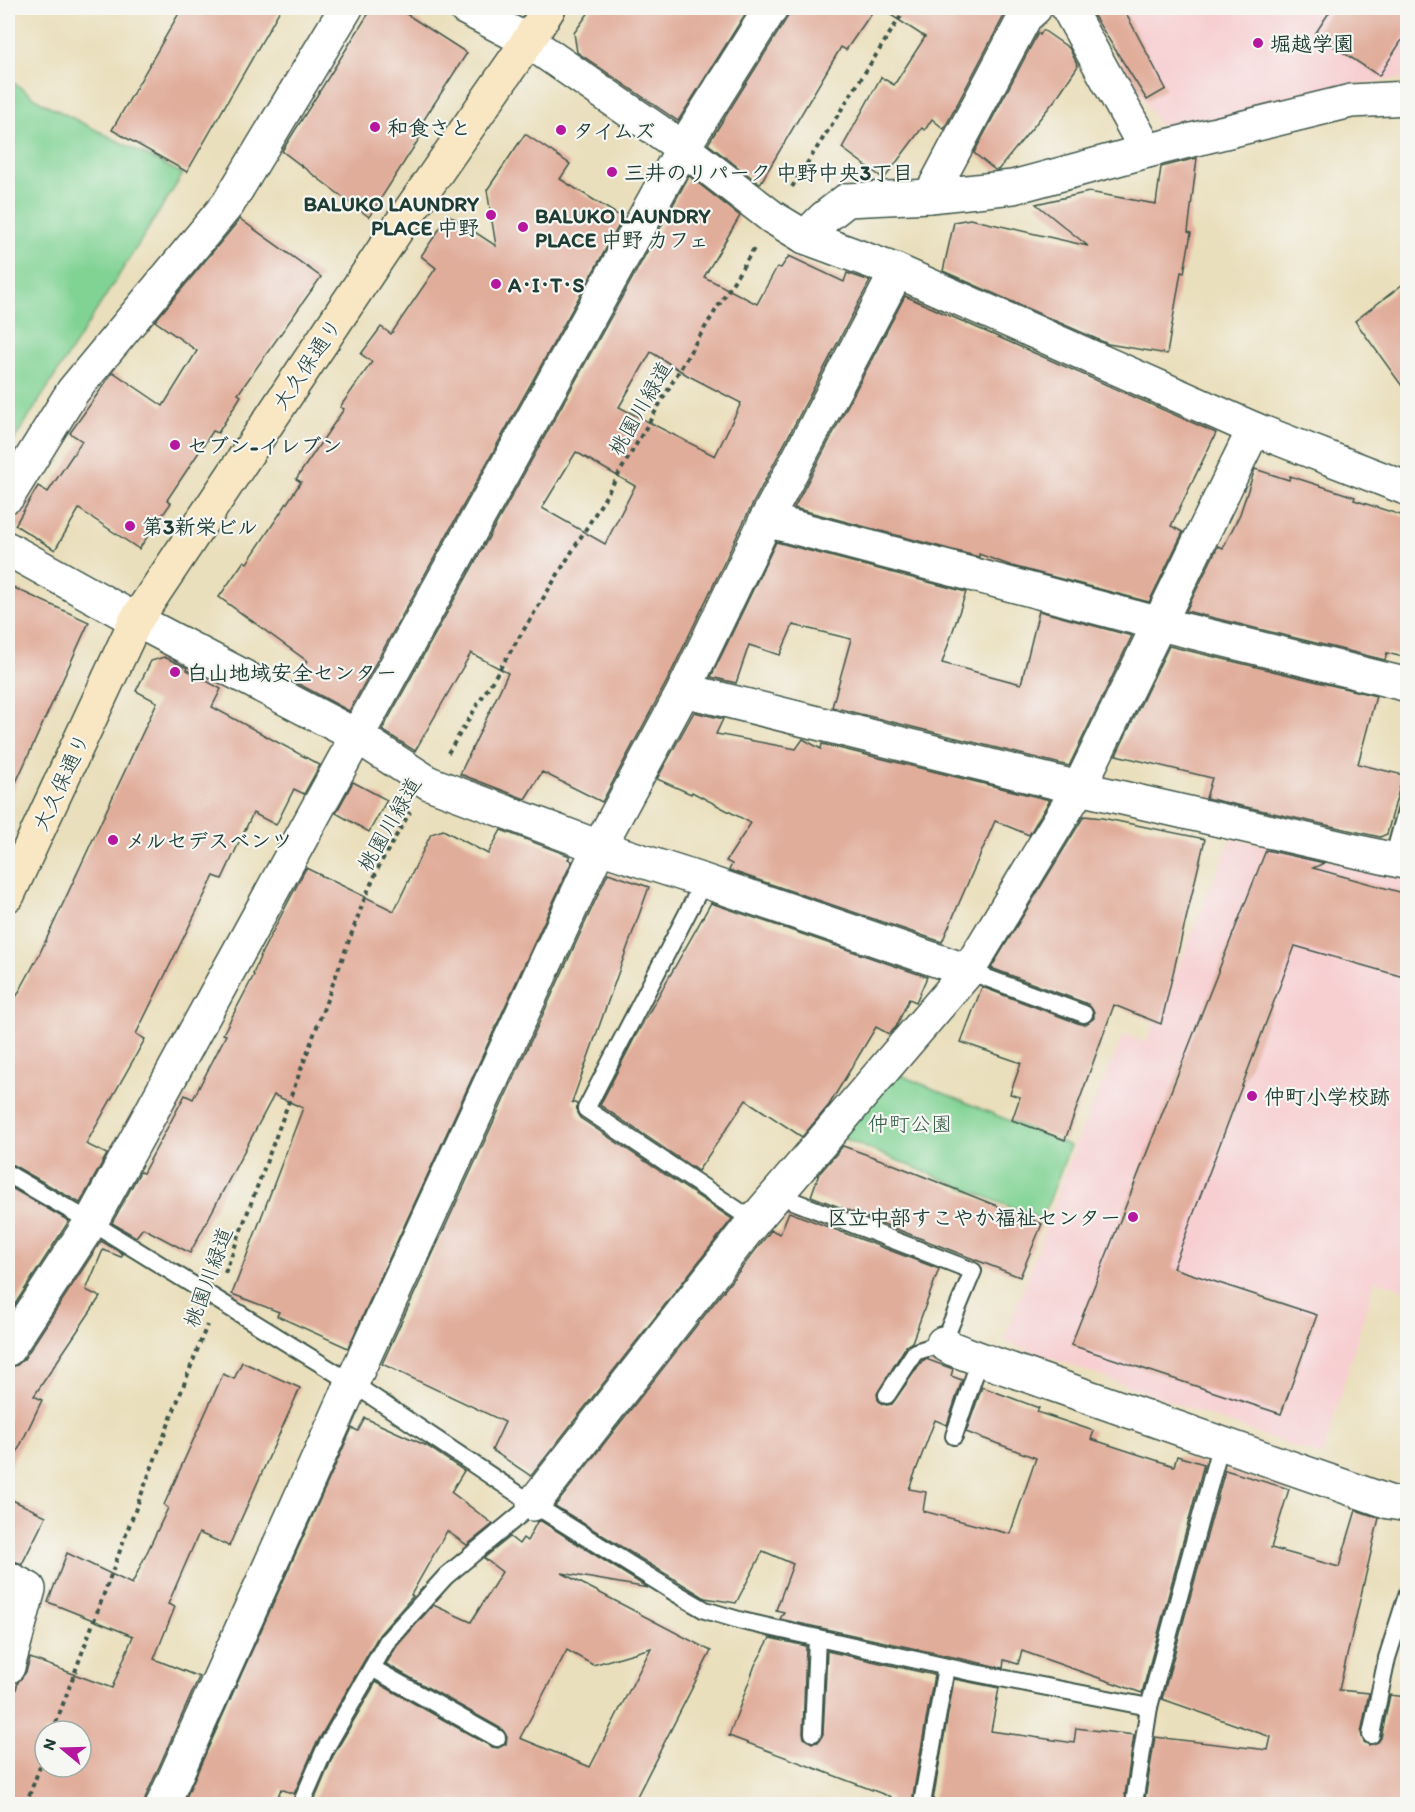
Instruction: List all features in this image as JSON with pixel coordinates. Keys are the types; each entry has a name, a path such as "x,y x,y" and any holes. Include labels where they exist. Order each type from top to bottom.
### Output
{"main road":[{"name":"大久保通り","path":"8,895 136,620 400,225 549,8"}],"street":[{"path":"8,496 73,391 228,204 346,8"},
{"path":"465,8 528,41 682,148 772,217 805,237 897,271 1254,429 1407,489"},
{"path":"8,1349 91,1222 682,148 771,8"},
{"path":"930,196 1025,17 1035,8"},
{"path":"1068,8 1147,151"},
{"path":"805,237 847,200 930,196 1013,187 1351,100 1407,99"},
{"path":"163,1804 352,1383 599,847 684,690 766,520 897,271"},
{"path":"533,1504 754,1221 968,971 1079,788 1254,429"},
{"path":"766,520 1160,624 1407,685"},
{"path":"8,549 136,620 357,736 429,783 599,847 704,880 968,971"},
{"path":"684,690 1079,788 1400,861"},
{"path":"943,1343 980,1359 1389,1502 1407,1505"},
{"path":"8,1578 29,1589 8,1667"}],"lane":[{"path":"1400,861 1407,804"},
{"path":"704,880 586,1109 754,1221"},
{"path":"968,971 1084,1014"},
{"path":"8,1174 91,1222 352,1383 533,1504 705,1610 742,1621 946,1667 1149,1707"},
{"path":"778,1195 973,1271 943,1343 915,1352 887,1395"},
{"path":"954,1436 980,1359"},
{"path":"1135,1797 1149,1707 1221,1443"},
{"path":"301,1804 324,1750 388,1640 446,1576 533,1504"},
{"path":"1371,1735 1387,1658 1407,1592"},
{"path":"813,1733 817,1638"},
{"path":"923,1798 946,1667"},
{"path":"372,1668 497,1738"}],"path":[{"name":"桃園川緑道","path":"57,1719 366,895 381,862 603,501 772,217 906,8"},
{"path":"26,1804 35,1779"}],"shaded area":[{"name":"堀越学園","path":"1088,8 1407,8 1407,78 1354,85 1163,132"},
{"name":"仲町小学校跡","path":"1231,838 1407,877 1407,1290 1375,1280 1322,1457 1004,1341 1074,1148 1124,1034 1146,1043"}],"green space":[{"path":"8,79 43,103 183,174 8,450"},
{"name":"仲町公園","path":"893,1072 1070,1146 1042,1220 840,1137"}],"building":[{"path":"182,8 281,8 187,172 112,130"},
{"path":"372,8 397,8 467,53 423,121 428,125 369,217 282,151"},
{"path":"592,8 749,8 678,121 577,52 574,33"},
{"path":"790,8 875,8 846,50 841,47 760,184 708,144 787,18"},
{"path":"880,8 999,8 1006,12 944,129 932,119 925,130 922,128 884,179 842,148 881,77 894,85 925,37"},
{"path":"1089,8 1123,8 1166,89 1147,100"},
{"path":"1332,8 1407,8 1407,32 1379,76 1315,34"},
{"path":"1043,30 1069,48 1078,66 1055,100 998,170 995,170 974,153 1038,33 1040,35"},
{"path":"525,134 570,164 560,179 623,218 349,711 295,682 307,661 219,597 244,561 247,563 301,482 296,479 344,409 340,407 372,362 361,354 381,327 391,334 436,268 421,256 449,215 496,246 487,190"},
{"path":"1197,158 1188,232 1191,233 1184,273 1181,272 1167,354 1108,344 943,271 954,222 970,219 1088,246 1036,204 1089,192 1156,204 1161,167"},
{"path":"689,176 740,216 704,277 757,304 777,267 781,268 789,256 844,282 847,273 870,281 749,511 667,681 602,802 542,772 525,799 460,774 508,673 471,653 415,751 382,730","holes":["651,352 687,375 741,403 715,456 619,407","576,452 635,486 605,544 542,508"]},
{"path":"240,219 321,277 238,394 241,396 218,433 213,431 167,500 171,503 139,549 79,509 55,550 15,525 38,486 48,492 82,441 70,433 113,372 163,406 197,351 155,321"},
{"path":"1407,281 1407,393 1355,321"},
{"path":"905,296 1216,433 1171,526 1183,532 1149,602 1012,566 979,554 979,557 794,508"},
{"path":"1255,469 1289,480 1290,476 1407,517 1407,658 1387,653 1385,660 1186,611 1218,546 1223,548 1240,514"},
{"path":"776,542 966,592 942,663 1021,684 1039,611 1132,636 1069,766 832,707 851,639 793,625 780,655 749,645 736,683 711,677"},
{"path":"8,585 89,622 8,800"},
{"path":"1169,646 1376,696 1358,764 1403,775 1387,834 1380,837 1206,798 1212,778 1116,755"},
{"path":"164,657 221,689 212,707 320,765 304,794 294,789 276,825 253,813 222,879 214,876 136,1034 145,1039 86,1144 107,1154 80,1203 8,1164 8,1012 39,955 157,702 136,691 151,661"},
{"path":"694,712 723,719 716,734 796,749 803,739 821,749 822,744 1050,800 1029,835 995,821 942,942 729,870 732,864 726,861 751,823 692,792 691,794 657,779"},
{"path":"353,782 387,800 369,832 336,813"},
{"path":"1084,816 1205,839 1161,1024 1114,1005 1065,1140 1012,1120 1020,1097 1010,1094 1021,1063 961,1042 982,987 1080,1024 1086,1024 1094,1018 1094,1012 1088,1004 991,968"},
{"path":"443,830 488,854 501,830 570,856 568,859 572,861 348,1348 277,1316 279,1312 232,1294 303,1108 274,1095 190,1253 143,1228 136,1237 112,1223 140,1172 143,1173 185,1095 193,1099 226,1035 223,1034 254,975 262,952 306,868 394,911 431,834"},
{"path":"1266,850 1324,863 1313,868 1407,894 1407,978 1295,946 1173,1268 1317,1315 1281,1414 1071,1345"},
{"path":"608,873 649,887 572,1102 577,1104 577,1113 580,1118 732,1219 531,1476 492,1450 505,1422 382,1364"},
{"path":"711,903 927,977 916,1002 909,999 896,1027 889,1034 876,1027 829,1105 802,1137 746,1100 698,1171 600,1105 635,1037"},
{"path":"843,1146 1042,1224 1020,1277 811,1196 819,1174"},
{"path":"8,1186 69,1221 8,1315"},
{"path":"789,1212 939,1269 912,1342 906,1346 877,1394 882,1404 892,1404 922,1361 926,1359 953,1369 951,1376 962,1380 947,1425 935,1420 909,1489 926,1492 923,1511 1010,1534 1036,1458 966,1432 982,1387 1039,1408 1037,1412 1094,1431 1091,1439 1174,1466 1177,1456 1204,1464 1142,1693 1022,1651 1018,1664 1004,1660 1003,1668 780,1619 784,1612 776,1610 793,1564 763,1551 736,1603 705,1598 555,1506 771,1230 780,1234"},
{"path":"101,1241 123,1254 121,1257 103,1250 86,1290 100,1297 34,1396 42,1400 8,1471 8,1368 24,1359"},
{"path":"242,1362 300,1388 229,1546 199,1533 168,1604 175,1607 154,1659 199,1677 144,1804 8,1804 8,1719 18,1682 26,1672 30,1658 112,1688 133,1636 48,1602 67,1553 132,1584 168,1508 164,1505 223,1374 234,1379"},
{"path":"365,1418 427,1446 464,1471 451,1492 493,1524 467,1545 447,1531 411,1595 413,1596 379,1635 315,1746 294,1794 281,1789 275,1804 183,1804 352,1428 358,1431"},
{"path":"1225,1470 1289,1489 1271,1548 1339,1567 1356,1510 1379,1518 1339,1690 1369,1693 1361,1733 1364,1742 1369,1745 1378,1742 1381,1738 1390,1695 1407,1697 1407,1804 1142,1804 1145,1799 1155,1737 1268,1750 1271,1737 1162,1699"},
{"path":"8,1498 46,1516 22,1564 8,1559"},
{"path":"541,1521 648,1588 562,1573 711,1651 633,1804 322,1804 314,1801 333,1756 376,1682 492,1747 498,1748 506,1744 507,1737 502,1729 386,1664 397,1646 433,1605 471,1622 502,1572 484,1558 510,1537 519,1544 523,1538 527,1541 537,1522","holes":["651,1648 590,1767 520,1738 567,1650 593,1665"]},
{"path":"770,1638 806,1646 803,1733 804,1738 812,1743 818,1742 823,1734 827,1651 934,1675 913,1796 915,1804 889,1804 891,1797 729,1736 755,1665"},
{"path":"954,1679 999,1688 991,1731 1074,1743 1076,1728 1134,1735 1125,1795 1128,1804 931,1804"}],"place":[{"name":"堀越学園","path":"1258,43"},
{"name":"和食さと","path":"375,127"},
{"name":"タイムズ","path":"561,130"},
{"name":"三井のリパーク 中野中央3丁目","path":"612,172"},
{"name":"BALUKO LAUNDRY PLACE 中野","path":"491,215"},
{"name":"BALUKO LAUNDRY PLACE 中野 カフェ","path":"523,227"},
{"name":"A･I･T･S","path":"496,284"},
{"name":"セブン-イレブン","path":"175,445"},
{"name":"第3新栄ビル","path":"130,526"},
{"name":"白山地域安全センター","path":"175,672"},
{"name":"メルセデスベンツ","path":"113,840"},
{"name":"仲町小学校跡","path":"1252,1096"},
{"name":"区立中部すこやか福祉センター","path":"1133,1217"}]}
